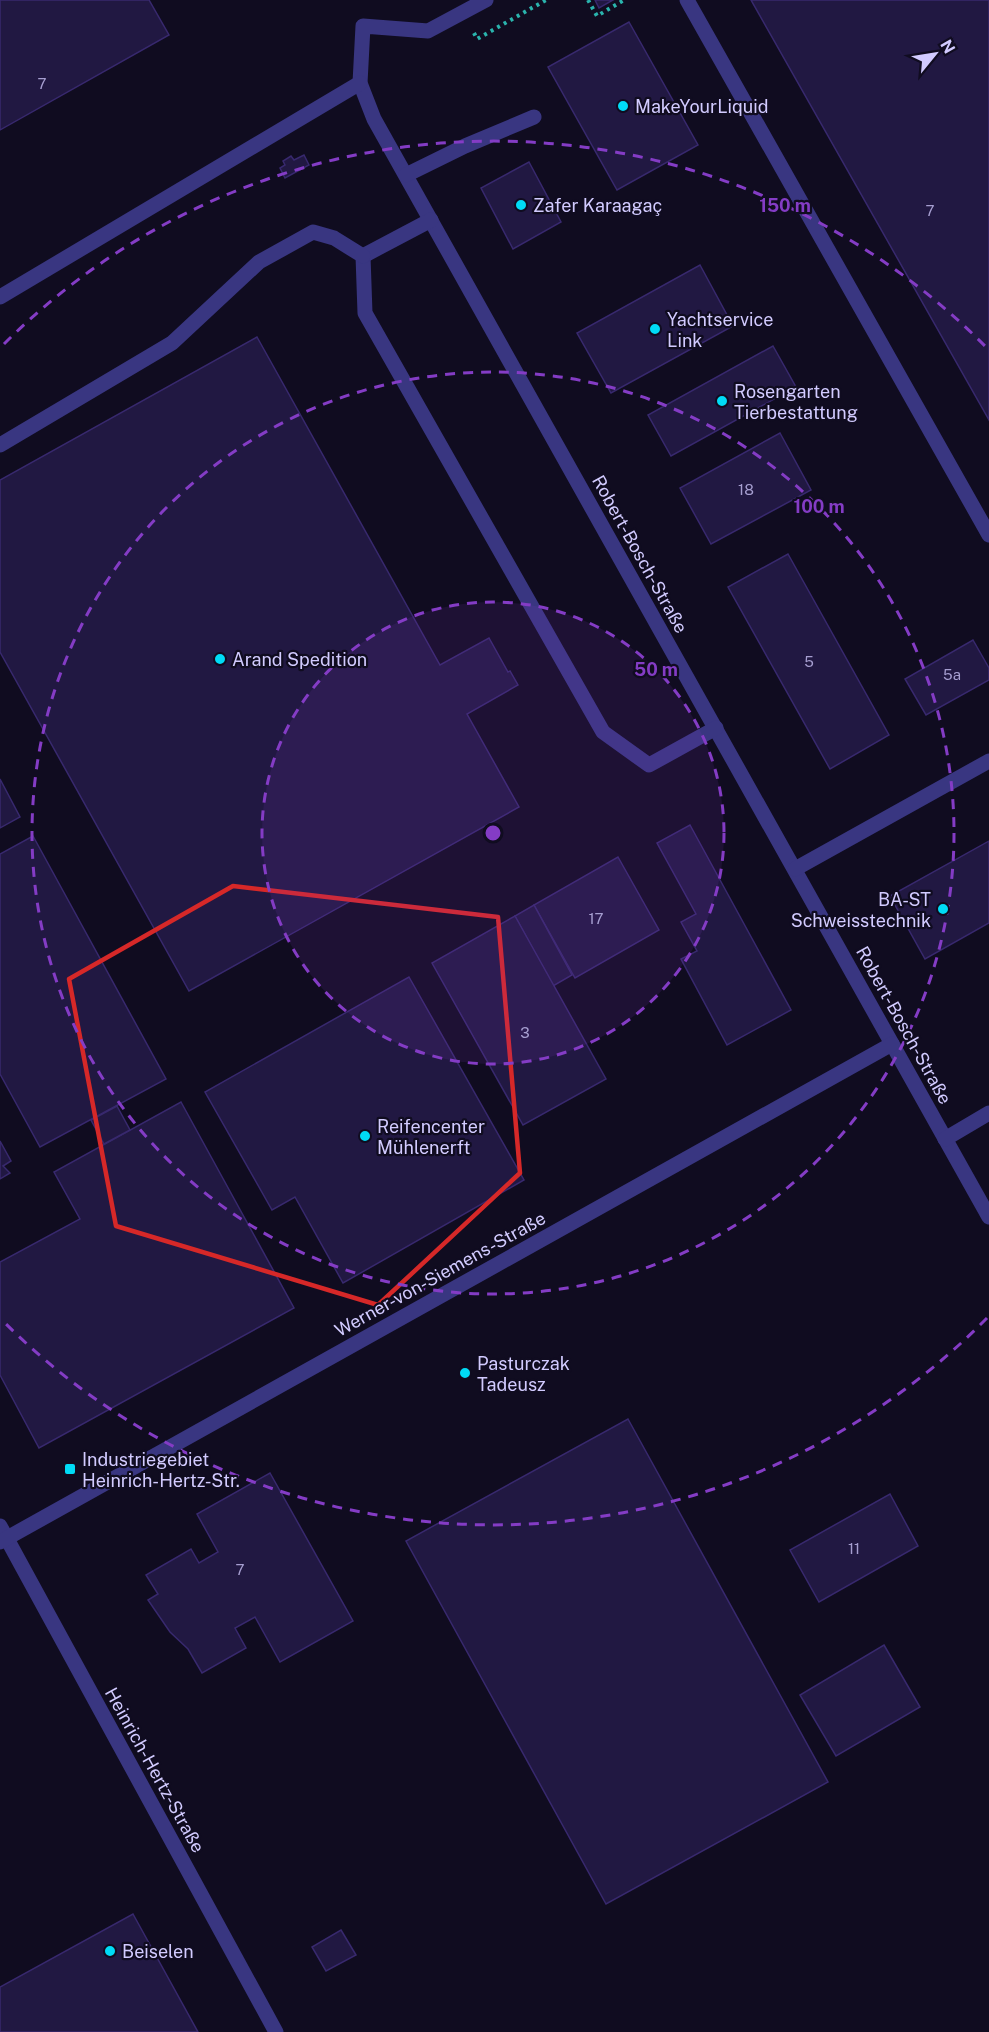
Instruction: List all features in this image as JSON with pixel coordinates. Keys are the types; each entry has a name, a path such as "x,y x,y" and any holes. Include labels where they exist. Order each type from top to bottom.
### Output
{"street":[{"name":"Robert-Bosch-Straße","path":"486,0 428,31 363,26 360,83 374,119 989,1217"},
{"path":"687,0 989,535"},
{"path":"0,297 360,83"},
{"path":"406,176 465,146 534,117"},
{"path":"363,256 431,220"},
{"path":"0,445 172,343 259,262 313,232 334,238 363,256"},
{"path":"363,256 365,313 603,732 649,765 716,728"},
{"path":"795,869 989,761"},
{"name":"Werner-von-Siemens-Straße","path":"2,1536 892,1044"},
{"path":"945,1139 989,1113"},
{"name":"Heinrich-Hertz-Straße","path":"2,1536 276,2032"}],"path":[{"path":"588,0 597,16 624,0"}],"highlighted area":[{"path":"233,886 498,917 520,1173 378,1305 116,1226 69,979"}],"building":[{"path":"0,0 149,0 169,35 0,130"},
{"path":"595,0 613,0 599,8"},
{"path":"751,0 989,0 989,420"},
{"name":"MakeYourLiquid","path":"629,22 698,145 617,190 548,67"},
{"path":"304,155 309,165 285,178 280,168 285,165 283,161 291,156 294,160"},
{"name":"Zafer Karaagaç","path":"529,162 561,222 513,249 481,188"},
{"name":"Yachtservice Link","path":"700,265 733,326 611,393 577,333"},
{"name":"Arand Spedition","path":"257,337 440,665 489,638 518,685 467,714 519,807 189,991 0,652 0,480"},
{"name":"Rosengarten Tierbestattung","path":"773,346 796,387 671,456 648,415"},
{"path":"780,433 811,490 711,544 680,488"},
{"path":"788,554 889,735 830,769 728,587"},
{"path":"973,640 989,668 989,680 926,715 905,679"},
{"path":"0,779 20,817 0,828"},
{"path":"690,825 791,1010 727,1045 681,959 697,951 681,922 696,914 657,843"},
{"path":"33,836 166,1079 40,1147 0,1074 0,854"},
{"name":"BA-ST Schweisstechnik","path":"989,841 989,923 925,959 890,896"},
{"path":"618,857 659,930 575,978 534,905"},
{"path":"534,905 572,975 553,986 515,916"},
{"path":"515,916 606,1079 523,1125 432,963"},
{"name":"Reifencenter Mühlenerft","path":"409,977 524,1180 343,1283 295,1197 272,1210 205,1092"},
{"path":"181,1102 294,1308 39,1448 0,1375 0,1262 80,1219 54,1172"},
{"path":"117,1106 130,1130 104,1144 91,1120"},
{"path":"0,1141 11,1161 3,1166 10,1173 0,1179"},
{"path":"628,1419 828,1782 606,1904 406,1541"},
{"path":"270,1473 353,1621 280,1662 255,1617 235,1628 246,1648 202,1673 188,1649 170,1632 148,1600 158,1594 146,1575 191,1549 199,1563 218,1552 197,1514"},
{"path":"890,1494 918,1546 819,1602 790,1550"},
{"path":"884,1645 920,1707 836,1756 800,1695"},
{"name":"Beiselen","path":"133,1914 198,2032 0,2032 0,1987"},
{"path":"341,1930 356,1955 326,1971 312,1947"}],"place":[{"name":"MakeYourLiquid","path":"623,106"},
{"name":"Zafer Karaagaç","path":"521,205"},
{"name":"Yachtservice Link","path":"655,329"},
{"name":"Rosengarten Tierbestattung","path":"722,401"},
{"name":"Arand Spedition","path":"220,659"},
{"name":"BA-ST Schweisstechnik","path":"943,909"},
{"name":"Reifencenter Mühlenerft","path":"365,1136"},
{"name":"Pasturczak Tadeusz","path":"465,1373"},
{"name":"Industriegebiet Heinrich-Hertz-Str.","path":"70,1469"},
{"name":"Beiselen","path":"110,1951"}]}
